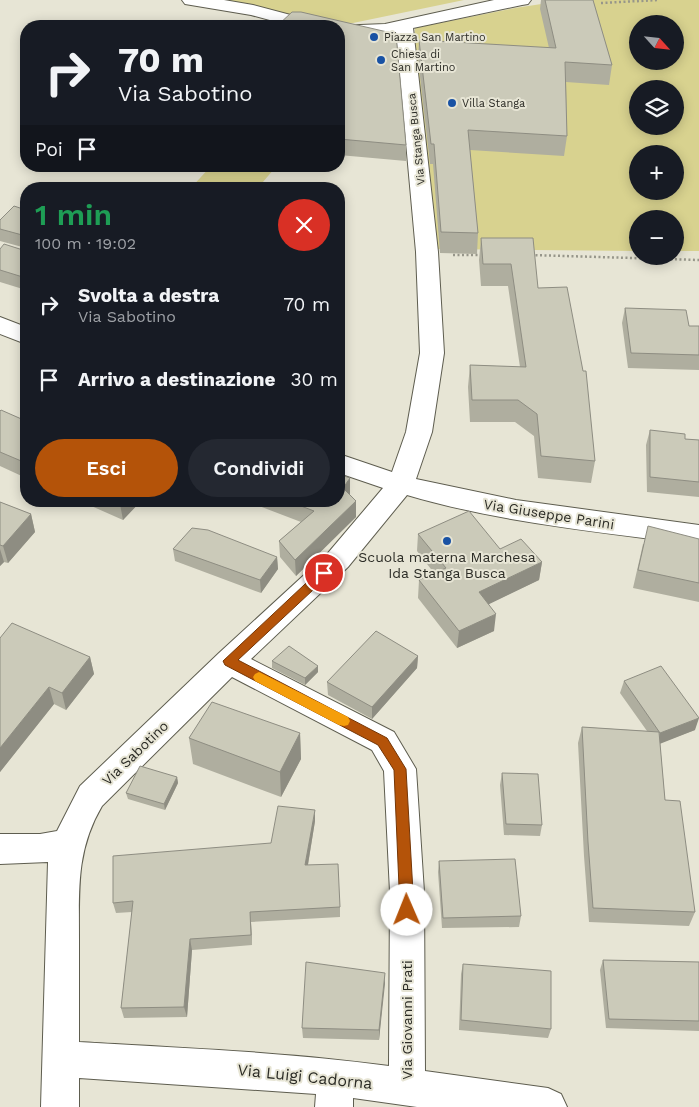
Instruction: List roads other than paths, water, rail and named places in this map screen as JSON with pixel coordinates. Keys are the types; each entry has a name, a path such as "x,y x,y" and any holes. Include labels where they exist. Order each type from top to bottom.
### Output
{"street":[{"path":"191,0 253,10 289,20"},
{"path":"345,31 385,30 460,12 522,0"},
{"name":"Via Stanga Busca","path":"401,484 419,432 432,353 428,253 404,25"},
{"path":"0,325 20,333"},
{"name":"Via Giuseppe Parini","path":"345,465 401,484 480,504 699,536"},
{"name":"Via Sabotino","path":"60,1107 63,870 68,842 77,818 91,796 229,661 338,560 401,484"},
{"name":"Via Giovanni Prati","path":"229,661 383,741 400,769 407,892 407,1087"},
{"path":"0,849 40,849 68,842"},
{"name":"Via Luigi Cadorna","path":"61,1059 240,1069 334,1092 407,1087 548,1107"}],"place":[{"name":"Piazza San Martino","path":"374,37"},
{"name":"Chiesa di San Martino","path":"381,60"},
{"name":"Villa Stanga","path":"452,103"},
{"name":"Scuola materna Marchesa Ida Stanga Busca","path":"447,541"}]}
